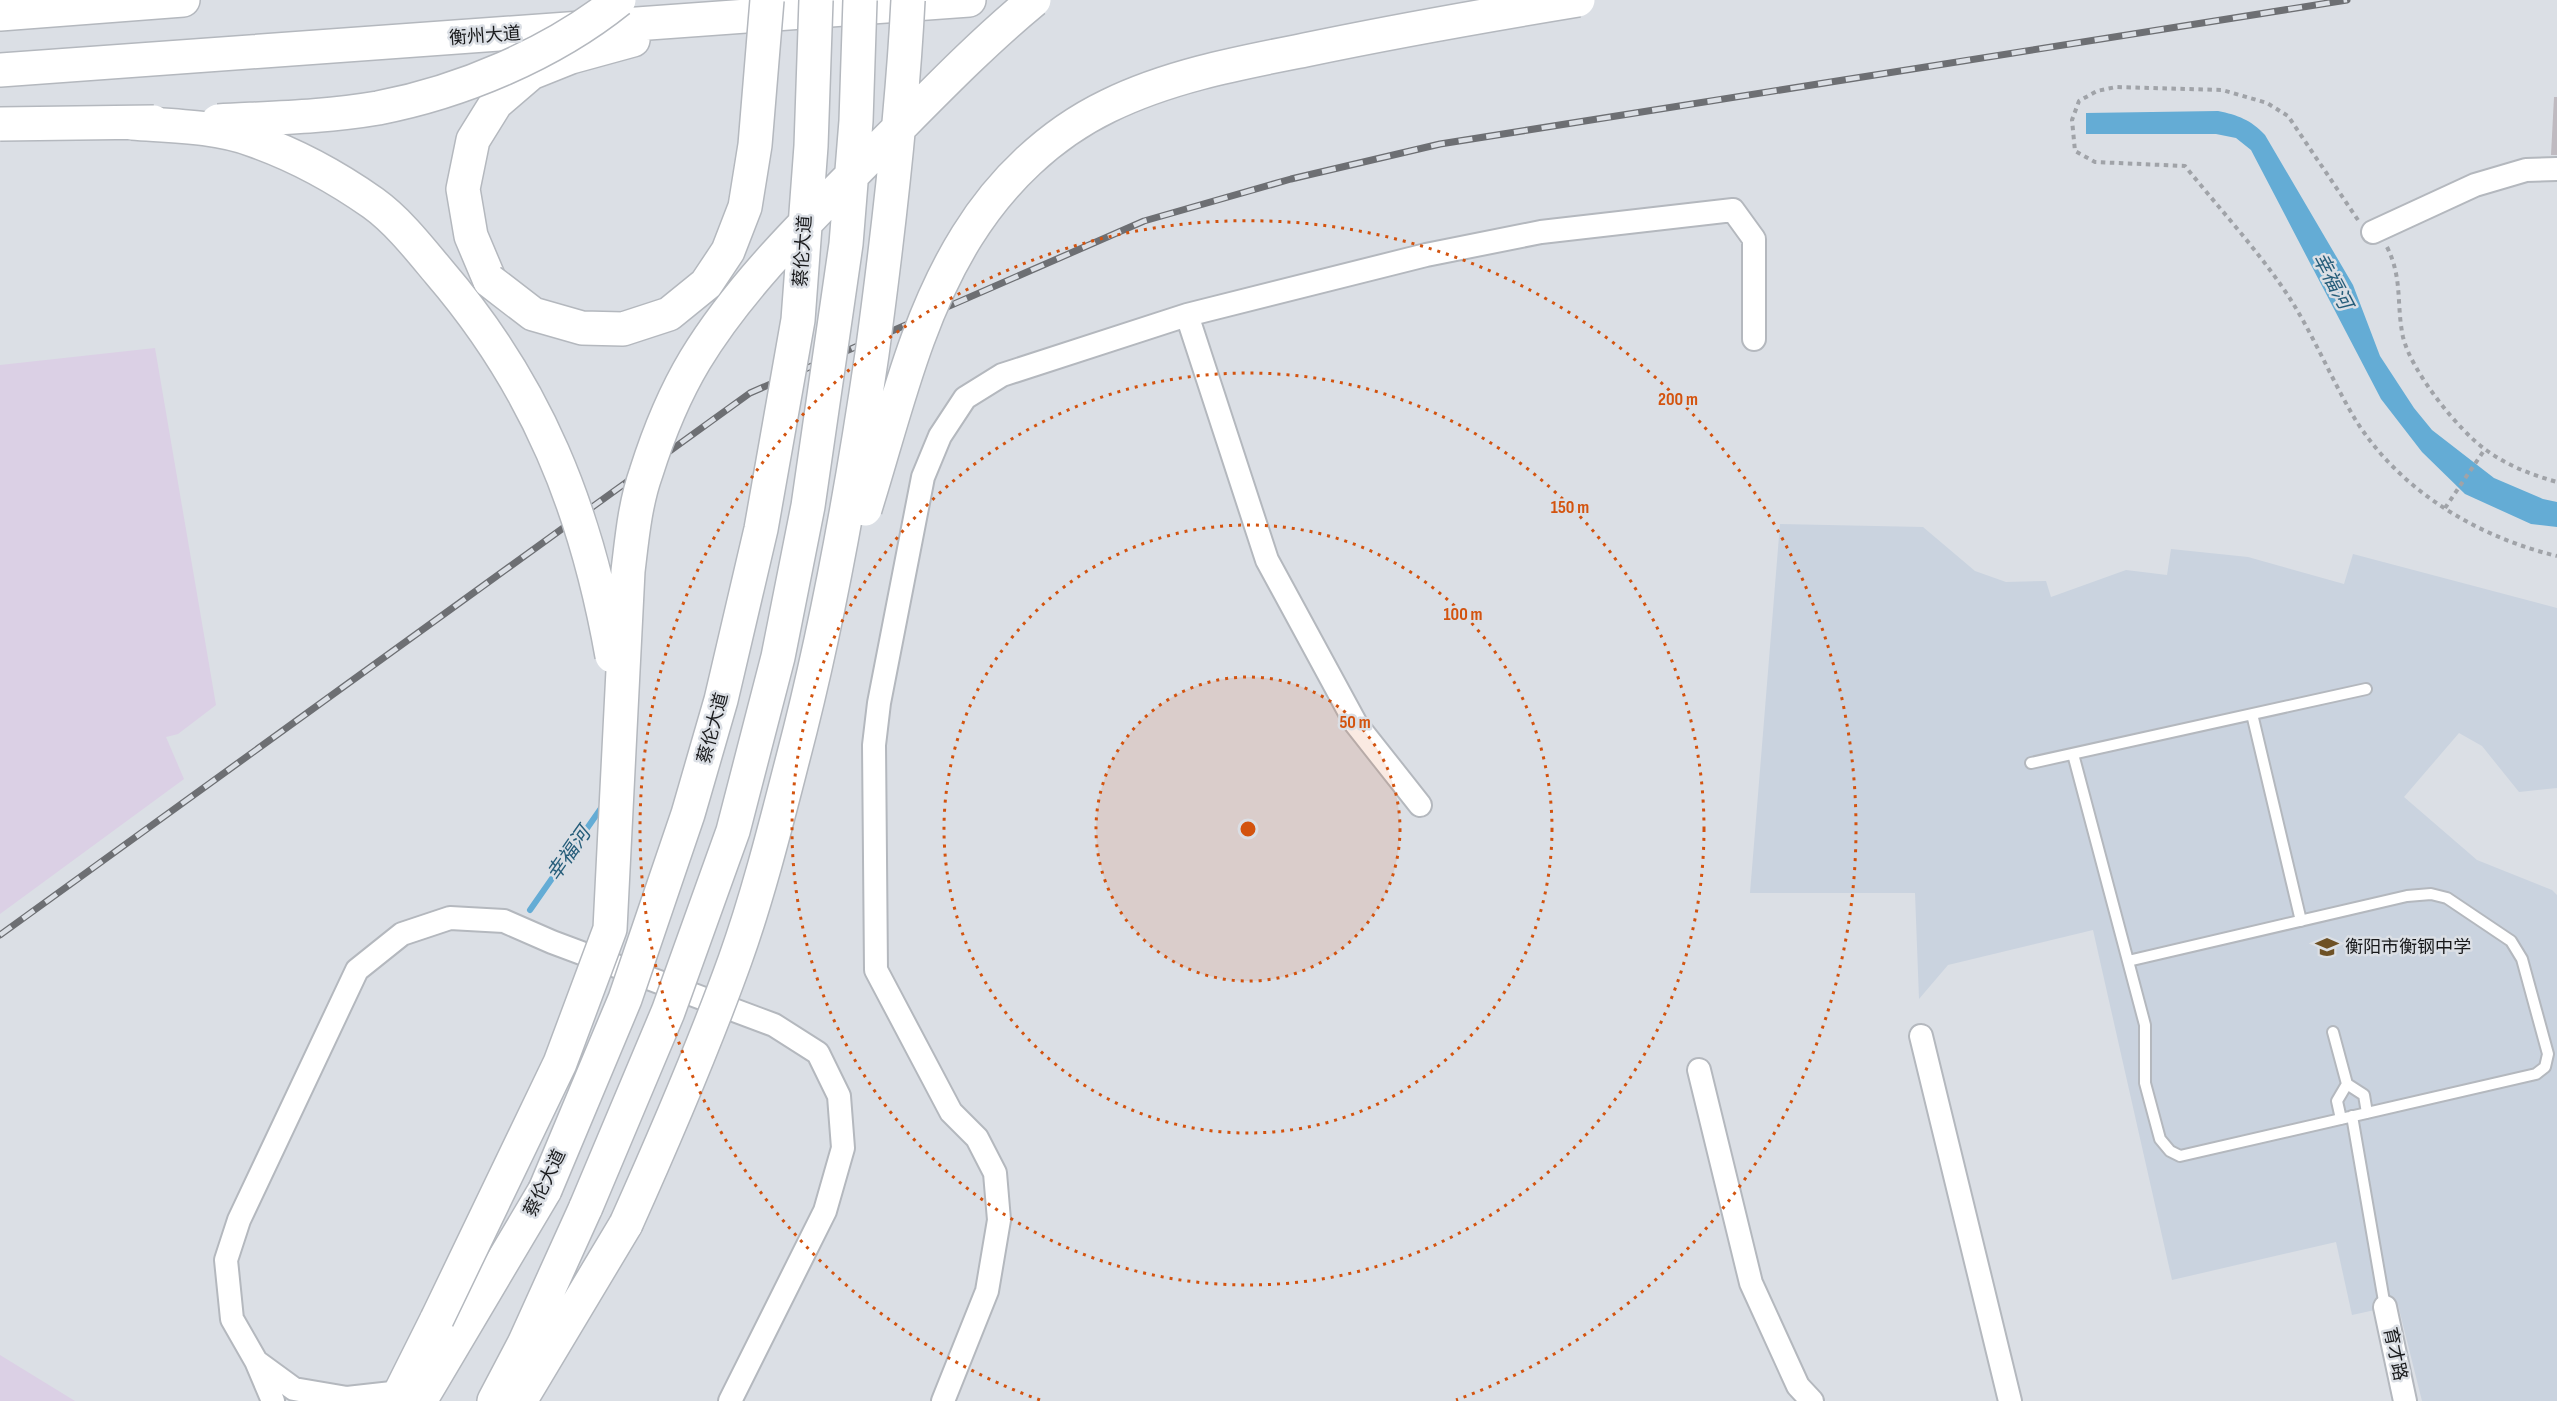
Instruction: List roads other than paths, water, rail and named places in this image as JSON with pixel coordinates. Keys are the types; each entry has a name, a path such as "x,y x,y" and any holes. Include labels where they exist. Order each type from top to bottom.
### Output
{"highway":[{"path":"103,0 174,1"},
{"path":"0,14 183,0"},
{"path":"0,124 132,123 297,117 378,108 452,89 531,57 619,0"},
{"path":"709,20 561,61 531,73 496,103 473,140 463,189 471,236 490,280 533,314 582,328 623,329 669,314 706,284 728,251 745,207 755,146 767,0"},
{"path":"816,669 850,499 888,237 905,61 908,0"},
{"name":"衡州大道","path":"0,70 709,20 838,3 969,0"},
{"path":"406,1398 437,1319 560,1063 610,928 628,571 635,517 645,474 660,434 695,360 742,295 790,239 980,46 1034,0"},
{"path":"520,1401 626,1224 676,1113 736,957 781,806 816,669 918,339 939,285 967,235 1006,182 1054,138 1109,106 1175,80 1241,63 1420,26 1578,0"},
{"path":"494,1401 524,1344 586,1207 668,1012 733,831 778,657 808,506 846,244 856,120 838,3"},
{"name":"蔡伦大道","path":"406,1398 511,1250 545,1190 625,999 688,814 721,699 761,529 798,320 811,146 838,3"},
{"path":"132,123 206,130 251,139 310,164 375,204 416,244 456,291 495,344 531,404 569,488 596,573 612,654 621,729"}],"street":[{"path":"2373,232 2475,184 2526,170 2557,169"},
{"path":"943,1401 987,1291 999,1220 995,1173 977,1138 951,1112 876,970 874,745 879,703 923,477 940,436 964,398 1002,375 1187,315 1426,255 1541,232 1733,210 1754,239 1754,339"},
{"path":"1187,315 1267,560 1356,724 1420,805"},
{"path":"273,1401 256,1361 232,1319 226,1260 239,1220 357,970 402,934 450,918 504,921 552,942 774,1025 818,1053 839,1096 843,1148 825,1211 730,1401"},
{"path":"1921,1036 2010,1401"},
{"path":"1699,1070 1751,1282 1798,1386 1812,1401"},
{"name":"育才路","path":"2385,1307 2405,1401"},
{"path":"256,1361 294,1389 347,1398 406,1398"}],"lane":[{"path":"2031,763 2366,689"},
{"path":"2252,714 2301,921"},
{"path":"2073,754 2128,961 2145,1024 2145,1083 2160,1139 2170,1151 2180,1156 2536,1074 2545,1067 2548,1053 2522,958 2511,941 2447,898 2431,894 2407,896 2128,961"},
{"path":"2333,1032 2347,1084 2364,1095 2367,1113"},
{"path":"2347,1084 2337,1101 2347,1118 2385,1307"}],"water":[{"path":"2218,111 2244,119 2255,125 2265,135 2353,285 2380,356 2414,408 2432,430 2494,478 2543,499 2557,502 2557,527 2531,524 2465,494 2422,452 2381,399 2251,150 2236,138 2216,134 2086,134 2086,113"}],"waterway":[{"name":"幸福河","path":"530,910 604,804"}],"railway":[{"path":"0,935 750,393 1144,221 1291,179 1440,144 2347,0"}],"place":[{"name":"衡阳市衡钢中学","path":"2327,947"}]}
